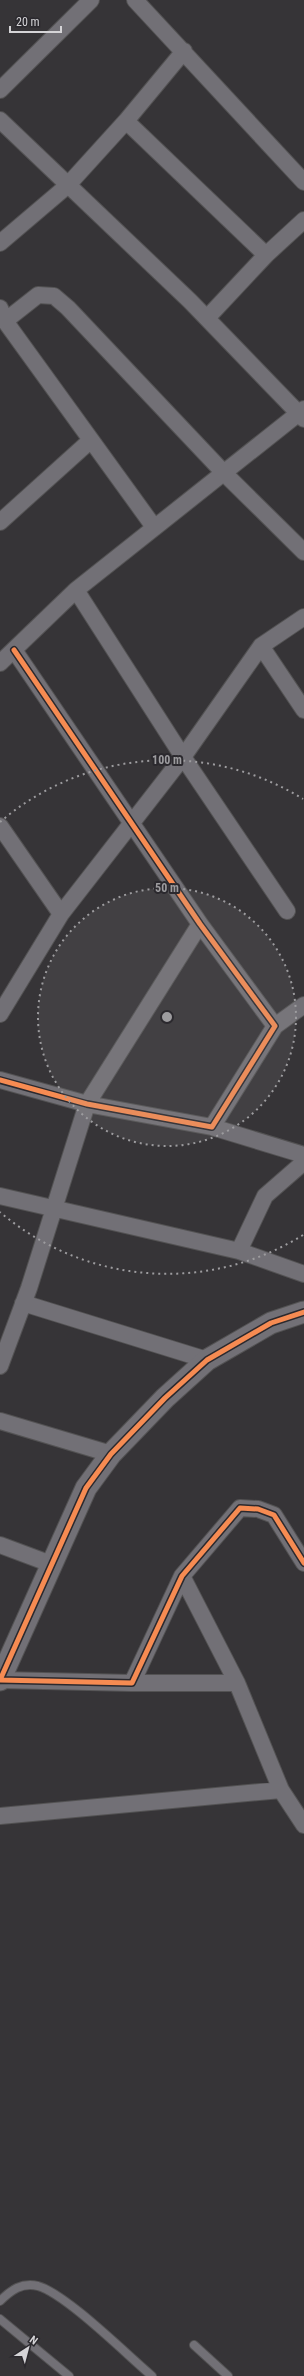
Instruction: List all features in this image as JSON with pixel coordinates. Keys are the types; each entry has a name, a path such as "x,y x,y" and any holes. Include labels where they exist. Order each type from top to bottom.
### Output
{"street":[{"path":"0,90 91,0"},
{"path":"135,0 184,51 304,182"},
{"path":"0,243 67,186 126,121 184,51"},
{"path":"0,120 67,186 207,318 302,413 154,527 76,590 0,663"},
{"path":"126,121 266,255"},
{"path":"207,318 266,255 304,220"},
{"path":"154,527 3,315 38,295 54,296 68,308 224,473 304,552"},
{"path":"0,522 91,440"},
{"path":"76,590 182,757 287,911"},
{"path":"1,1008 61,914 132,824 182,757 261,646 304,617"},
{"path":"261,646 304,710"},
{"path":"14,650 200,924 275,1026"},
{"path":"0,826 61,914"},
{"path":"0,1366 23,1303 87,1104 200,924"},
{"path":"212,1127 275,1026 304,1005"},
{"path":"0,1080 87,1104 212,1127 304,1156"},
{"path":"239,1251 264,1196 304,1162"},
{"path":"0,1196 239,1251 304,1274"},
{"path":"23,1303 207,1360"},
{"path":"237,1683 132,1683 0,1680 86,1488 111,1454 165,1398 207,1360 271,1323 304,1312"},
{"path":"0,1421 111,1454"},
{"path":"132,1683 182,1576 240,1508 258,1509 274,1515 304,1563"},
{"path":"0,1545 51,1564"},
{"path":"182,1576 237,1683 281,1790 304,1825"},
{"path":"0,1816 281,1790"}],"lane":[{"path":"0,2301 13,2288 24,2286 38,2286 57,2295 152,2376"},
{"path":"0,2319 69,2376"},
{"path":"194,2345 228,2376"}],"cycle path":[{"path":"0,1080 87,1104 212,1127 275,1026 200,924 14,650"},
{"path":"0,1680 86,1488 111,1454 165,1398 207,1360 271,1323 304,1312"},
{"path":"0,1680 132,1683 182,1576 240,1508 258,1509 274,1515 304,1563"}]}
